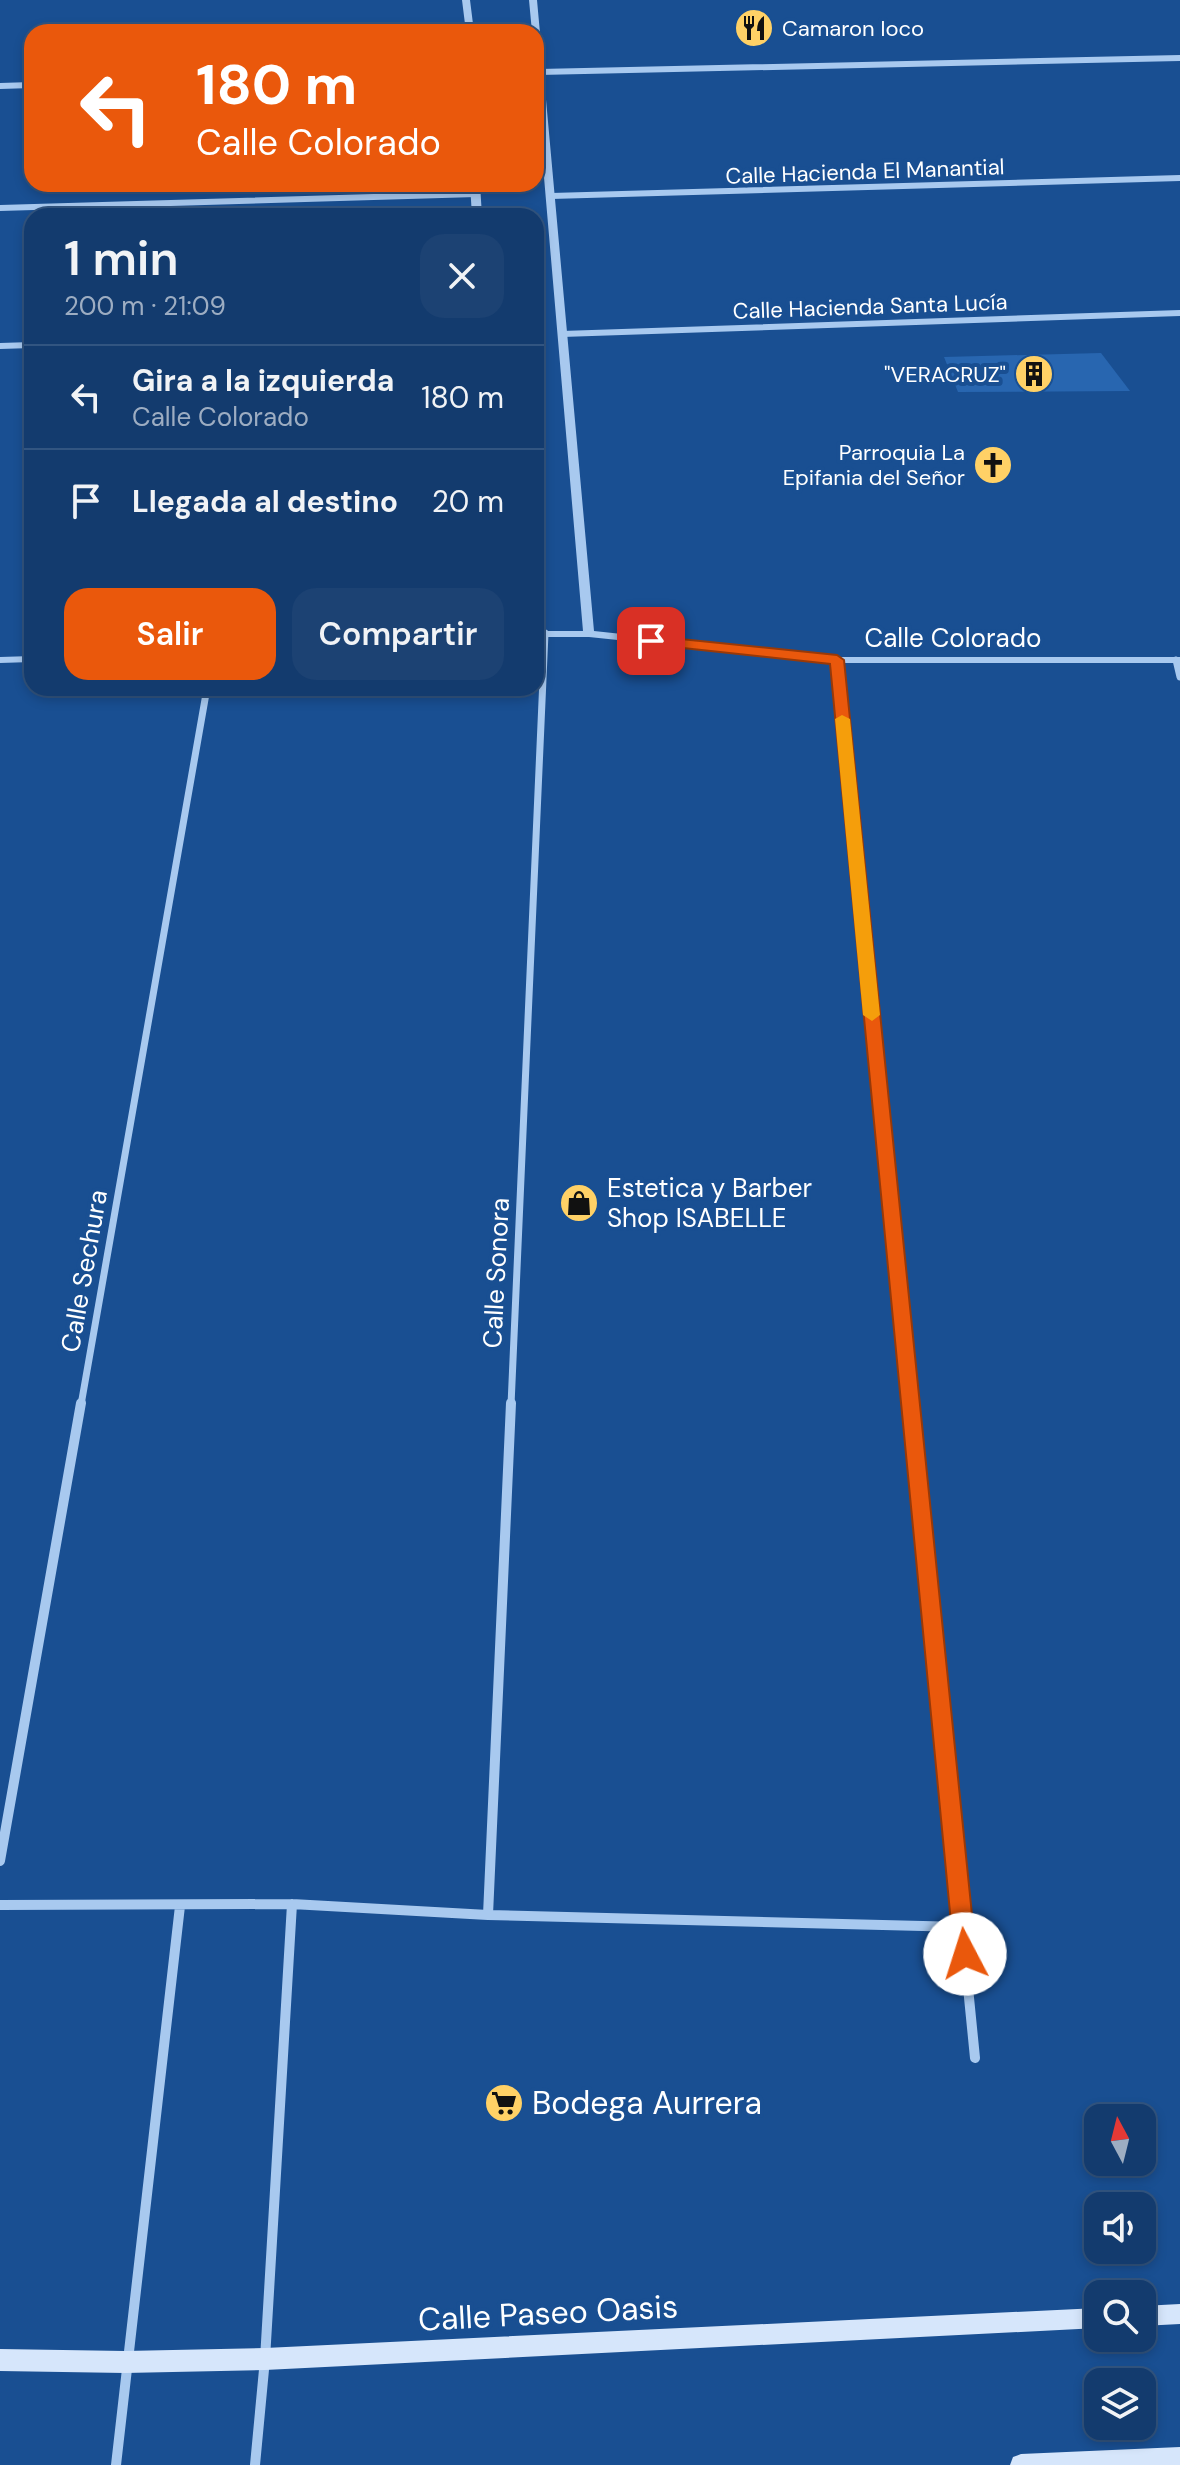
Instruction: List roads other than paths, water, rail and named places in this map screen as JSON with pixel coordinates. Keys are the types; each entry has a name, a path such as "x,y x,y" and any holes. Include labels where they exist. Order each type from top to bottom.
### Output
{"main road":[{"path":"1156,2315 1180,2314"},
{"name":"Calle Paseo Oasis","path":"0,2360 125,2362 265,2359 1084,2319"},
{"path":"1021,2465 1180,2458"}],"street":[{"path":"466,0 469,24"},
{"path":"533,0 535,24"},
{"path":"544,72 1180,58"},
{"path":"0,86 24,85"},
{"path":"544,124 589,634"},
{"name":"Calle Hacienda El Manantial","path":"551,196 1180,178"},
{"path":"0,208 401,192"},
{"name":"Calle Hacienda Santa Lucía","path":"562,334 1180,313"},
{"path":"0,346 24,345"},
{"name":"Calle Colorado","path":"544,633 589,634 837,660 1178,660"},
{"path":"0,660 24,659"},
{"path":"837,660 975,2058"},
{"path":"1178,660 1180,677"},
{"name":"Calle Sechura","path":"0,1861 206,696"},
{"name":"Calle Sonora","path":"488,1915 537,696"},
{"path":"255,2465 265,2359 292,1904"},
{"path":"0,1905 292,1904 488,1915 963,1927"},
{"path":"116,2465 125,2362 180,1906"}],"place":[{"name":"Camaron loco","path":"754,28"},
{"name":"\"VERACRUZ\"","path":"1034,374"},
{"name":"Parroquia La Epifania del Señor","path":"993,465"},
{"name":"Estetica y Barber Shop ISABELLE","path":"579,1203"},
{"name":"Bodega Aurrera","path":"504,2103"}]}
